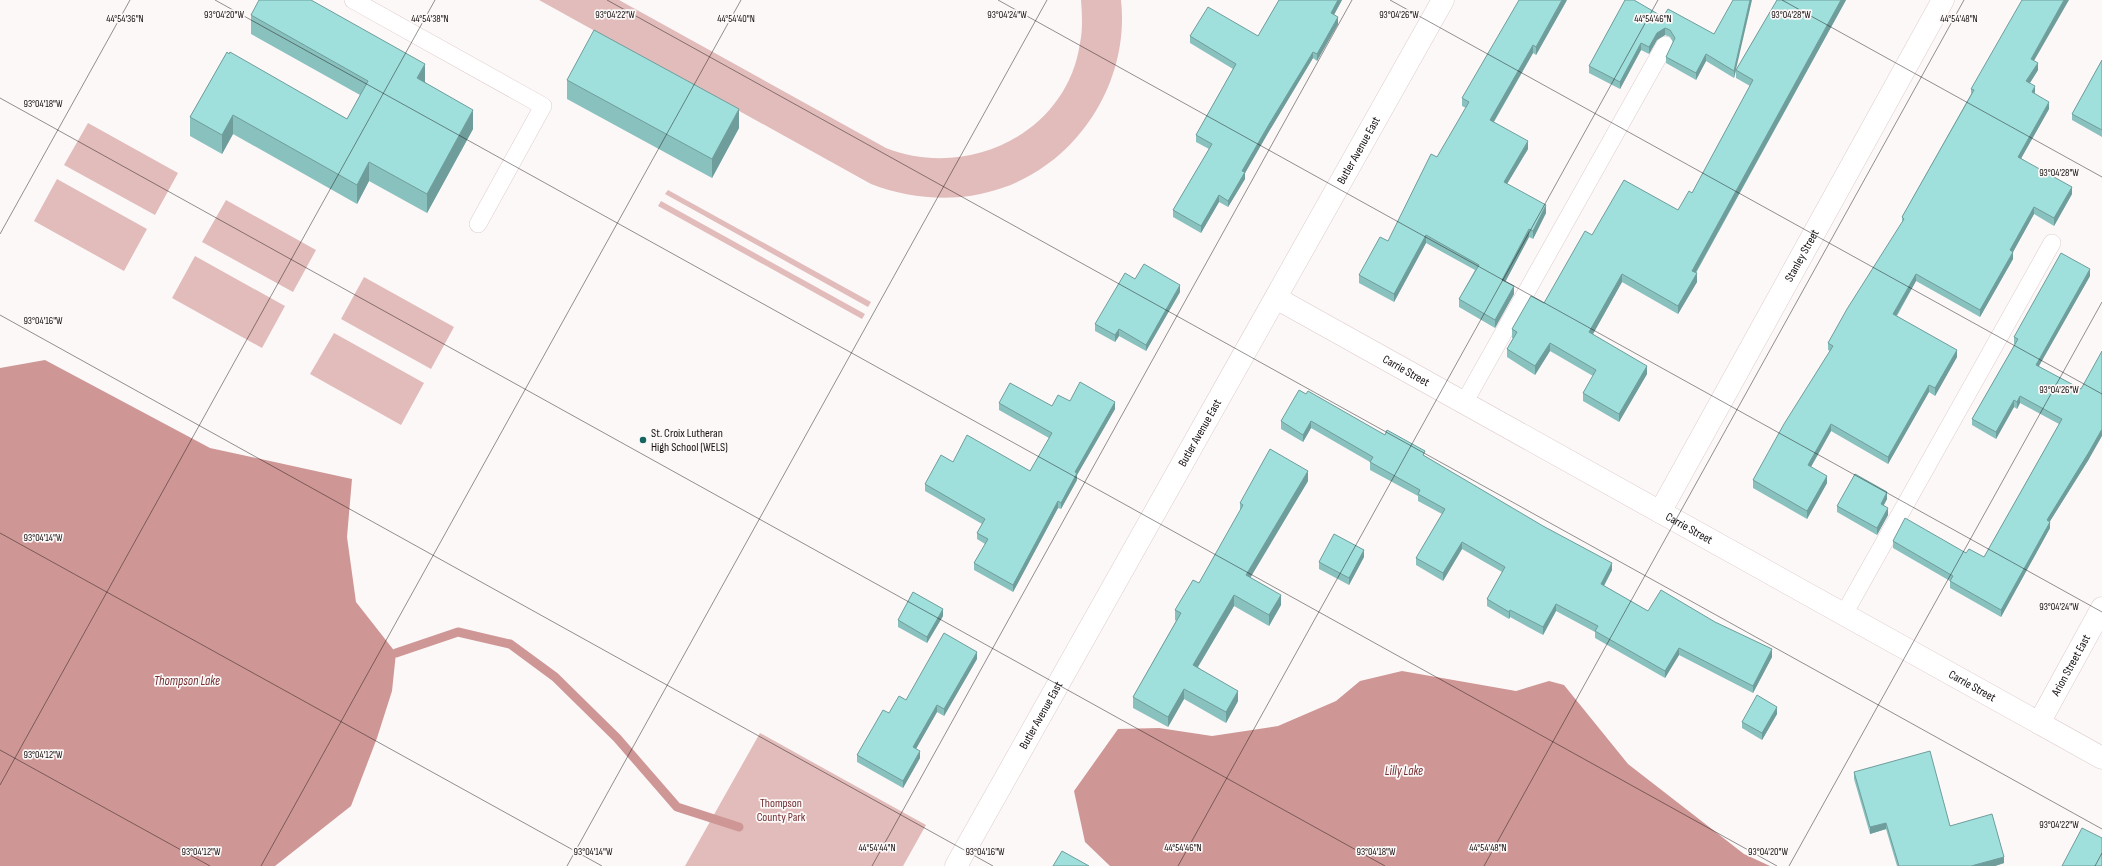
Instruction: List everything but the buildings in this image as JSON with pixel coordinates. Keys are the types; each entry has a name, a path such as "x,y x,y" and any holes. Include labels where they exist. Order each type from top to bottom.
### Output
{"street":[{"name":"Butler Avenue East","path":"956,866 1443,0"},
{"name":"Stanley Street","path":"1660,512 1943,0"},
{"name":"Carrie Street","path":"1276,298 2102,758"},
{"name":"Arion Street East","path":"2039,723 2102,608"}],"lane":[{"path":"353,0 543,106 478,224"},
{"path":"1464,403 1665,45"},
{"path":"1844,614 2052,243"}],"green space":[{"path":"539,0 619,0 886,148 917,156 949,158 980,153 1008,142 1034,125 1056,102 1071,75 1080,43 1082,22 1081,0 1121,0 1122,30 1117,60 1108,88 1094,115 1076,138 1054,159 1030,176 1002,188 969,196 936,198 903,193 871,184"},
{"path":"88,123 178,173 155,215 64,165"},
{"path":"57,179 147,229 124,271 34,221"},
{"path":"668,190 871,302 868,307 665,194"},
{"path":"226,200 316,250 293,292 202,242"},
{"path":"661,201 865,314 862,319 658,206"},
{"path":"195,256 285,306 262,348 172,298"},
{"path":"364,277 454,327 431,369 341,319"},
{"path":"334,333 424,383 401,425 310,374"},
{"name":"Thompson County Park","path":"760,733 926,825 903,866 685,866"}],"water":[{"name":"Thompson Lake","path":"45,360 210,448 352,479 347,537 356,602 396,653 392,691 377,738 351,806 275,866 0,866 0,368"},
{"name":"Lilly Lake","path":"1402,671 1516,691 1549,681 1564,685 1628,764 1744,854 1770,866 1110,866 1085,842 1074,791 1118,729 1159,728 1212,736 1278,726 1336,701 1360,681"}],"waterway":[{"path":"396,653 458,632 510,644 555,677 617,738 677,807 739,827"}],"place":[{"name":"St. Croix Lutheran High School (WELS)","path":"643,440"}]}
